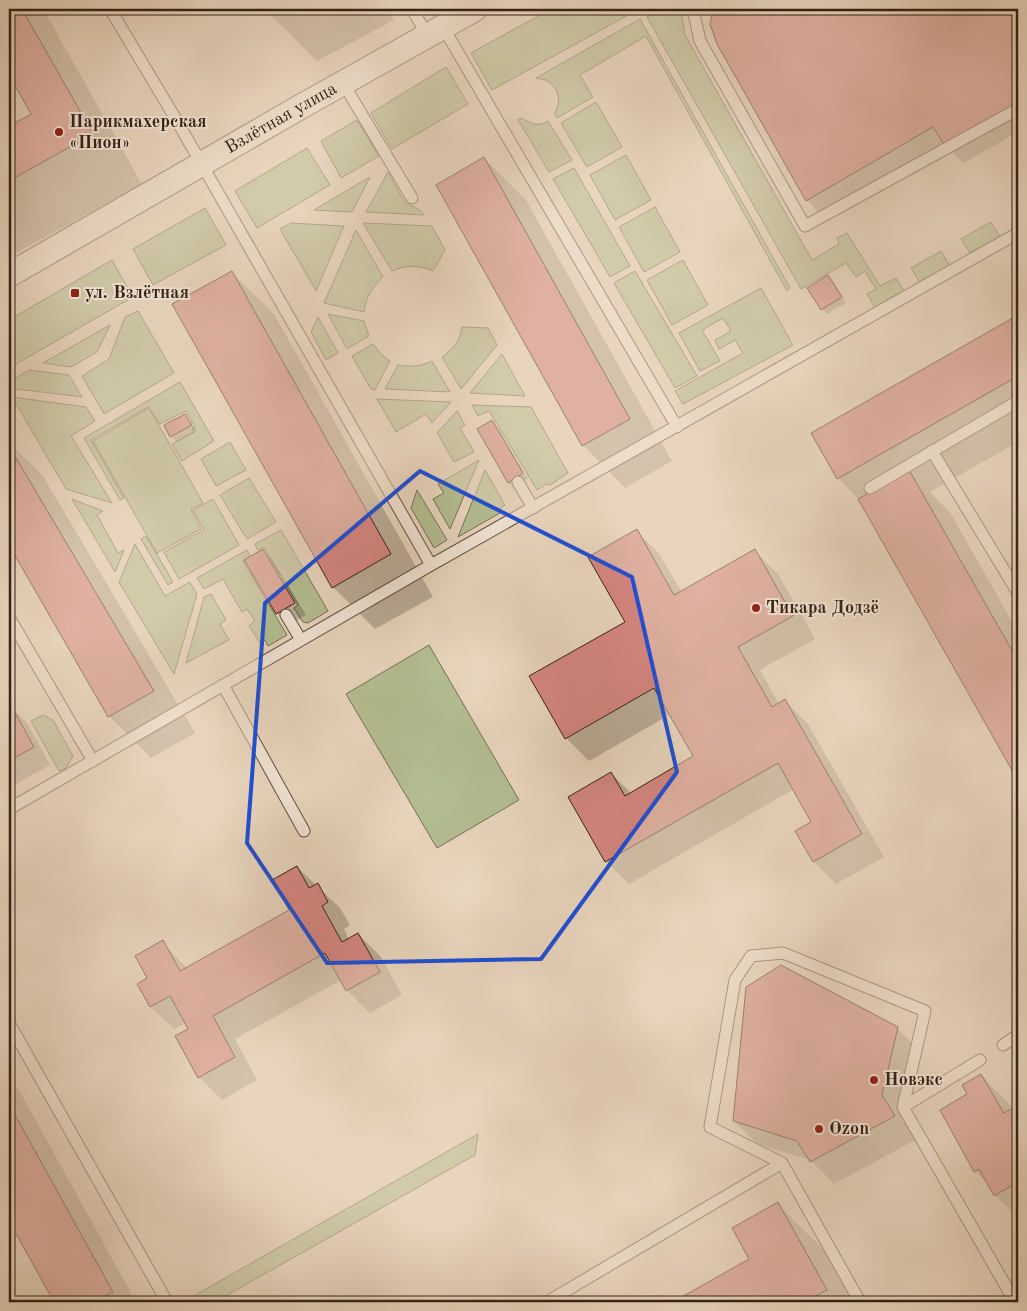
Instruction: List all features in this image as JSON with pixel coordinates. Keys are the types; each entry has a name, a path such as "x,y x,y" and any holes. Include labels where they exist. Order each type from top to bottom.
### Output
{"street":[{"name":"Взлётная улица","path":"9,275 475,9"}],"lane":[{"path":"110,9 202,164 430,565"},
{"path":"412,9 435,31 677,427"},
{"path":"693,9 700,42 805,226 1018,109"},
{"path":"343,83 412,198"},
{"path":"9,809 430,565 1018,233"},
{"path":"870,488 1018,402"},
{"path":"932,451 1018,593"},
{"path":"518,482 533,508"},
{"path":"286,615 301,640"},
{"path":"9,617 93,761"},
{"path":"223,686 304,831"},
{"path":"860,1302 782,1163 710,1128 735,980 751,956 783,952 926,1011 903,1107 1015,1302"},
{"path":"9,1023 167,1302"},
{"path":"1003,1045 1018,1035"},
{"path":"903,1107 980,1060"},
{"path":"547,1302 782,1163"}],"highlighted area":[{"path":"420,471 632,577 677,772 541,959 327,963 247,843 265,603"}],"green space":[{"path":"551,9 639,9 492,90 471,53"},
{"path":"663,9 681,9 685,35 812,260 839,244 837,238 847,233 880,286 896,278 904,291 875,308 867,294 876,289 865,271 856,277 846,263 801,289 647,17"},
{"path":"640,19 790,288 787,291 646,36 580,75 593,97 557,118 554,113 559,101 555,88 548,81 536,78"},
{"path":"446,67 468,104 392,149 371,113"},
{"path":"596,102 622,147 587,167 561,123"},
{"path":"522,118 535,124 542,124 548,121 572,160 549,172 518,120"},
{"path":"357,120 379,156 341,178 321,141"},
{"path":"307,148 330,185 257,228 235,191"},
{"path":"626,155 651,200 615,220 590,175"},
{"path":"574,168 630,266 610,277 553,179"},
{"path":"388,172 405,203 420,210 424,215 366,212"},
{"path":"370,177 352,212 314,210"},
{"path":"655,207 680,252 644,272 619,227"},
{"path":"205,208 226,245 153,285 133,249"},
{"path":"991,222 1000,237 970,253 961,239"},
{"path":"291,223 344,226 316,291 280,229"},
{"path":"363,223 432,226 445,250 433,271 412,266 392,271"},
{"path":"356,230 383,277 370,293 364,312 324,303"},
{"path":"941,251 950,266 920,283 911,268"},
{"path":"112,260 133,297 9,368 9,320"},
{"path":"683,260 708,305 672,325 647,280"},
{"path":"635,271 697,376 675,388 614,283"},
{"path":"761,288 793,345 683,404 675,391 743,353 735,340 719,349 715,340 731,331 723,318 702,330 720,361 700,371 679,333"},
{"path":"138,311 174,373 104,414 82,376 109,359 125,317"},
{"path":"328,314 364,321 369,336 347,349"},
{"path":"318,317 338,353 326,360 311,332"},
{"path":"110,325 97,352 71,367 43,363"},
{"path":"462,327 488,328 497,345 461,389 442,357 455,344 460,336"},
{"path":"373,344 390,361 375,390 371,389 352,356"},
{"path":"502,354 525,396 470,393"},
{"path":"432,361 450,392 385,389 398,365 415,366"},
{"path":"29,370 69,375 82,397 9,388 9,382"},
{"path":"180,382 214,441 182,461 172,444 194,432 192,428 195,427 186,411 160,424 148,407 91,440 124,498 120,500 84,438"},
{"path":"12,397 86,407 95,421 71,436 112,503 66,489"},
{"path":"377,399 451,402 432,423 426,414 396,432"},
{"path":"472,405 531,407 568,473 550,485 547,484 537,490 489,411 478,416"},
{"path":"149,408 203,503 191,509 201,529 157,553 93,441"},
{"path":"457,411 465,425 460,428 474,452 454,462 437,433"},
{"path":"230,442 246,470 216,486 201,459"},
{"path":"479,460 450,529 433,499 444,493 438,484"},
{"path":"485,470 505,505 499,509 500,513 458,537"},
{"path":"249,478 276,522 247,539 220,495"},
{"path":"417,490 447,540 434,548 411,508"},
{"path":"72,499 103,511 97,515 118,553 124,550 115,572"},
{"path":"213,499 239,545 179,579 164,552 204,530 193,510"},
{"path":"281,530 328,611 308,623 303,622 294,608 298,605 264,547 258,550 255,544"},
{"path":"146,536 173,582 168,585 141,539"},
{"path":"135,544 165,596 190,582 197,594 174,674 119,582"},
{"path":"247,550 250,556 243,561 287,635 268,646 265,640 260,643 249,626 255,621 247,609 242,612 223,579 204,589 197,578"},
{"path":"211,594 226,620 220,624 229,640 186,663 204,597"},
{"path":"429,645 519,800 437,848 346,694"},
{"path":"43,715 53,720 73,756 66,768 59,771 31,721"},
{"path":"478,1134 475,1155 215,1302 183,1302"}],"building":[{"path":"9,9 22,9 93,134 9,181 9,126 31,114 9,75"},
{"path":"713,9 1018,9 1018,105 945,146 933,127 806,201 717,44 710,24"},
{"path":"484,157 630,419 582,446 436,185"},
{"path":"232,271 391,554 332,588 172,304"},
{"path":"828,275 842,297 821,310 807,288"},
{"path":"1018,315 1018,376 837,479 811,433"},
{"path":"185,414 192,425 170,437 164,425"},
{"path":"492,420 523,473 508,483 477,429"},
{"path":"9,446 154,691 108,717 9,545"},
{"path":"909,470 1018,661 1018,770 1013,772 858,499"},
{"path":"637,529 674,595 755,549 793,616 738,647 772,707 785,699 862,834 813,862 795,831 811,822 778,763 605,862 568,797 611,772 625,796 693,756 654,688 565,739 529,676 625,622 588,557"},
{"path":"263,549 295,603 276,614 244,560"},
{"path":"11,705 34,747 9,761 9,706"},
{"path":"297,866 309,888 318,883 328,902 322,906 342,942 358,933 380,972 346,991 325,953 213,1016 235,1057 198,1078 175,1036 188,1029 170,996 150,1007 137,984 147,978 135,956 163,940 180,971 289,910 272,880"},
{"path":"781,965 898,1027 882,1095 895,1116 810,1162 797,1141 733,1121 746,987"},
{"path":"981,1074 1004,1113 1018,1105 1018,1182 994,1196 979,1169 974,1172 940,1110 967,1094 962,1085"},
{"path":"9,1104 113,1292 94,1302 54,1302 9,1221"},
{"path":"778,1202 827,1290 805,1302 673,1302 749,1259 732,1228"}],"place":[{"name":"Парикмахерская «Пион»","path":"59,132"},
{"name":"ул. Взлётная","path":"75,293"},
{"name":"Тикара Додзё","path":"756,608"},
{"name":"Новэкс","path":"874,1080"},
{"name":"Ozon","path":"819,1129"}]}
